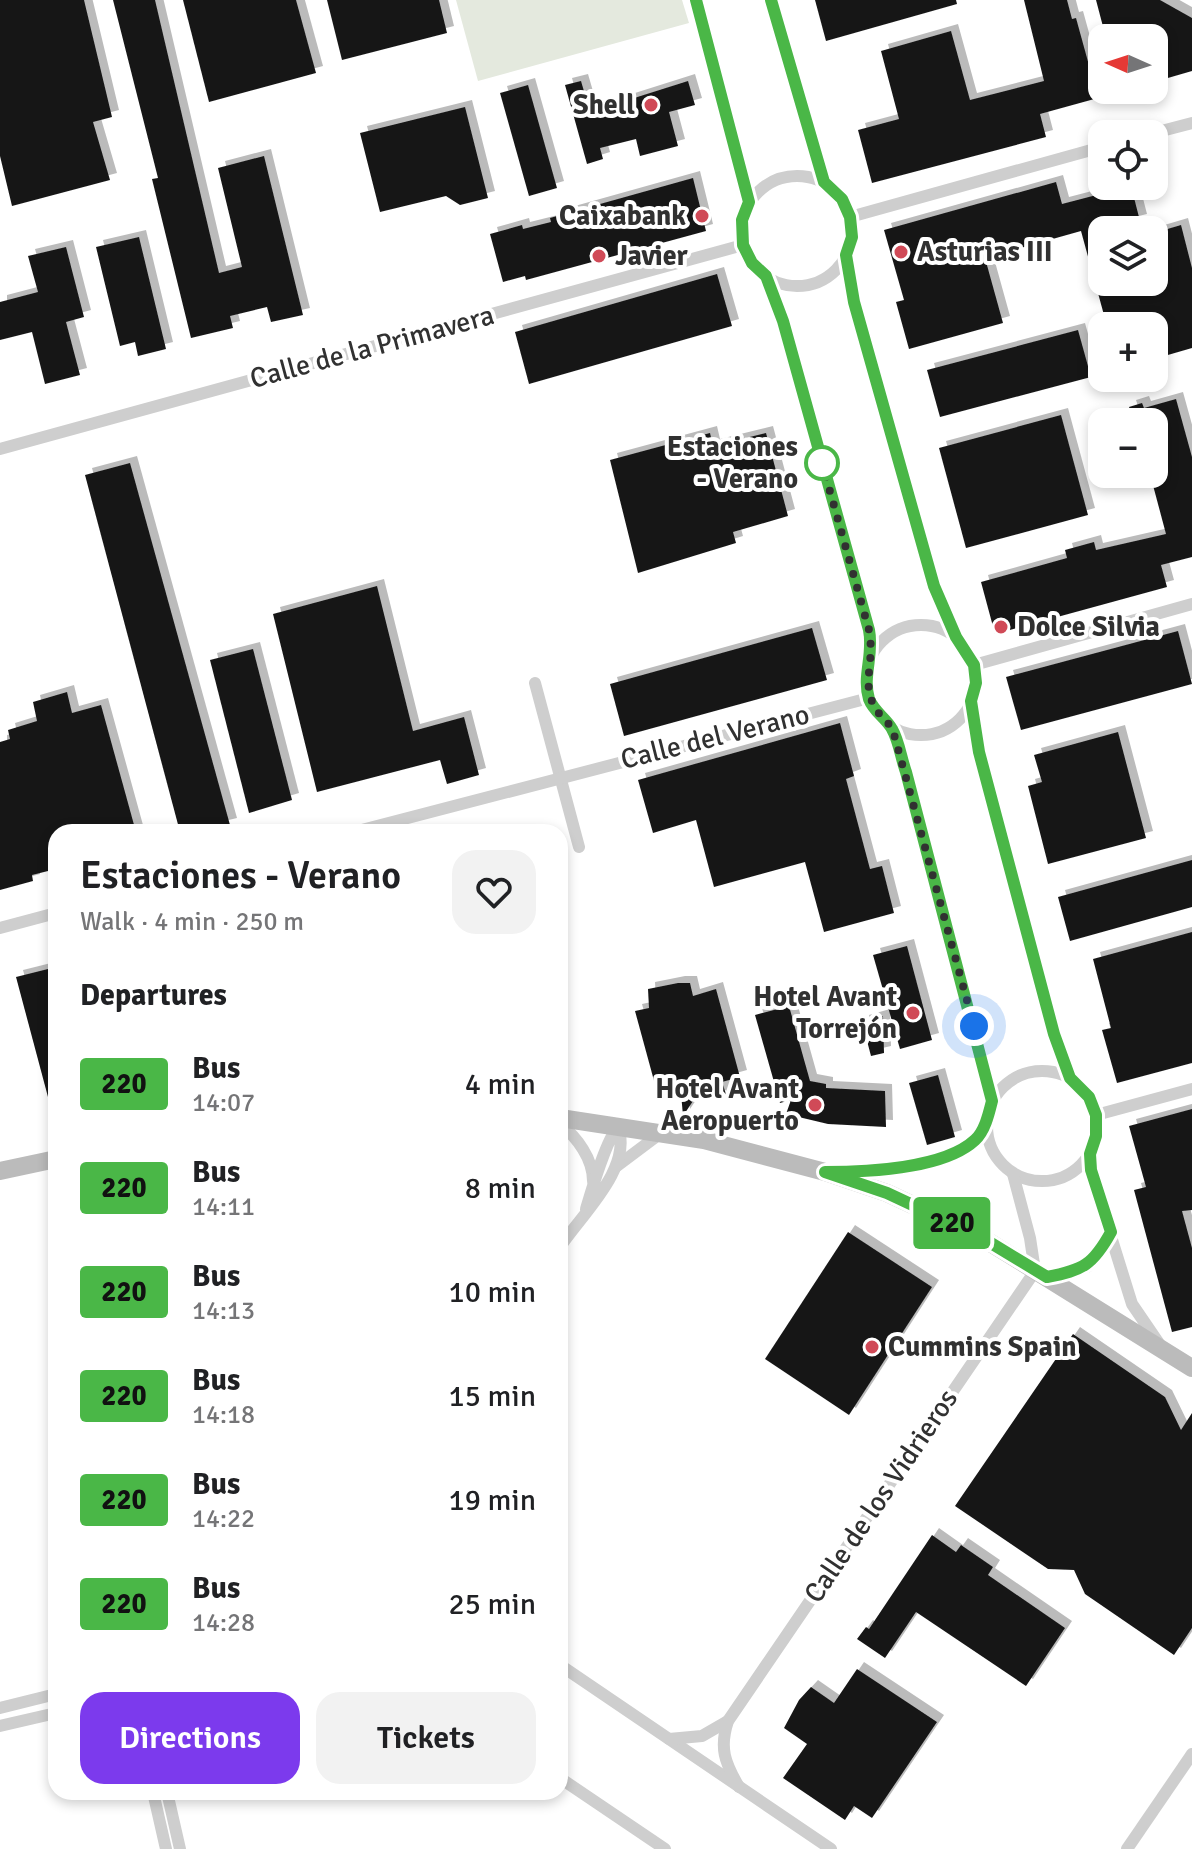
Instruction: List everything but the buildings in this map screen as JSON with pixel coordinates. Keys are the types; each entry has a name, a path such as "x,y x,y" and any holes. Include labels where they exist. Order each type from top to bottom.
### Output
{"street":[{"path":"696,0 749,202"},
{"path":"771,0 824,182"},
{"path":"1168,129 1192,123"},
{"path":"850,217 1088,151"},
{"path":"806,176 824,182 842,199 850,217 852,237 846,255 830,275 813,283 783,284 766,276 752,263 743,245 742,220 749,202 763,186 780,178 806,176"},
{"name":"Calle de la Primavera","path":"0,449 743,245"},
{"path":"846,255 854,302 934,586 956,637 974,665 976,683 971,701 958,720 932,734 913,735 892,727 878,714 869,698 867,669 873,652 892,633 910,626 939,628 956,637"},
{"path":"766,276 783,321 873,652"},
{"path":"974,665 1192,604"},
{"path":"535,683 579,847"},
{"name":"Calle del Verano","path":"384,824 869,698"},
{"path":"971,701 979,752 1054,1034 1070,1078 1089,1097 1096,1115 1096,1136 1090,1154 1074,1172 1057,1180 1034,1182 1013,1174 998,1160 989,1143 987,1119"},
{"path":"892,727 992,1101"},
{"path":"0,928 48,915"},
{"path":"825,1172 887,1172 949,1154 975,1140 987,1119 992,1101 1010,1081 1027,1072 1052,1072 1070,1078"},
{"path":"1096,1115 1192,1089"},
{"path":"568,1122 704,1140 825,1172 887,1193 981,1237 1192,1368"},
{"path":"617,1166 623,1141 618,1127"},
{"path":"586,1209 603,1164 608,1138 618,1127"},
{"path":"568,1132 593,1170 593,1186"},
{"path":"568,1235 617,1166 661,1133"},
{"path":"1090,1154 1132,1304 1164,1352"},
{"path":"0,1171 48,1161"},
{"path":"1013,1174 1041,1274"},
{"path":"1041,1274 1087,1267 1111,1232"},
{"name":"Calle de los Vidrieros","path":"739,1787 722,1750 728,1721 1041,1274"},
{"path":"568,1670 831,1849"},
{"path":"0,1708 48,1696"},
{"path":"0,1726 48,1715"},
{"path":"669,1739 702,1736 728,1721"},
{"path":"1127,1849 1192,1754"},
{"path":"568,1783 665,1849"},
{"path":"155,1800 166,1849"},
{"path":"169,1800 180,1849"}],"shaded area":[{"path":"456,0 682,0 689,23 478,81"}],"bus line":[{"name":"220","path":"696,0 749,202 742,220 743,245 752,263 766,276 783,321 869,630 873,652 867,669 869,698 878,714 892,727 906,772 992,1101 987,1119 975,1140 949,1154 887,1172 825,1172 887,1193 981,1237 1047,1277 1070,1273 1087,1267 1111,1232 1091,1170 1090,1154 1096,1136 1096,1115 1089,1097 1070,1078 1054,1034 979,752 971,701 976,683 974,665 956,637 934,586 854,302 846,255 852,237 850,217 842,199 824,182 771,0"}],"place":[{"name":"Shell","path":"651,105"},
{"name":"Caixabank","path":"702,216"},
{"name":"Asturias III","path":"901,252"},
{"name":"Javier","path":"599,256"},
{"name":"Estaciones - Verano","path":"822,463"},
{"name":"Dolce Silvia","path":"1001,627"},
{"name":"Hotel Avant Torrejón","path":"913,1013"},
{"name":"Hotel Avant Aeropuerto","path":"815,1105"},
{"name":"Cummins Spain","path":"872,1347"}],"route":[{"path":"822,463 869,630 873,652 867,669 869,698 878,714 892,727 974,1026"}]}
